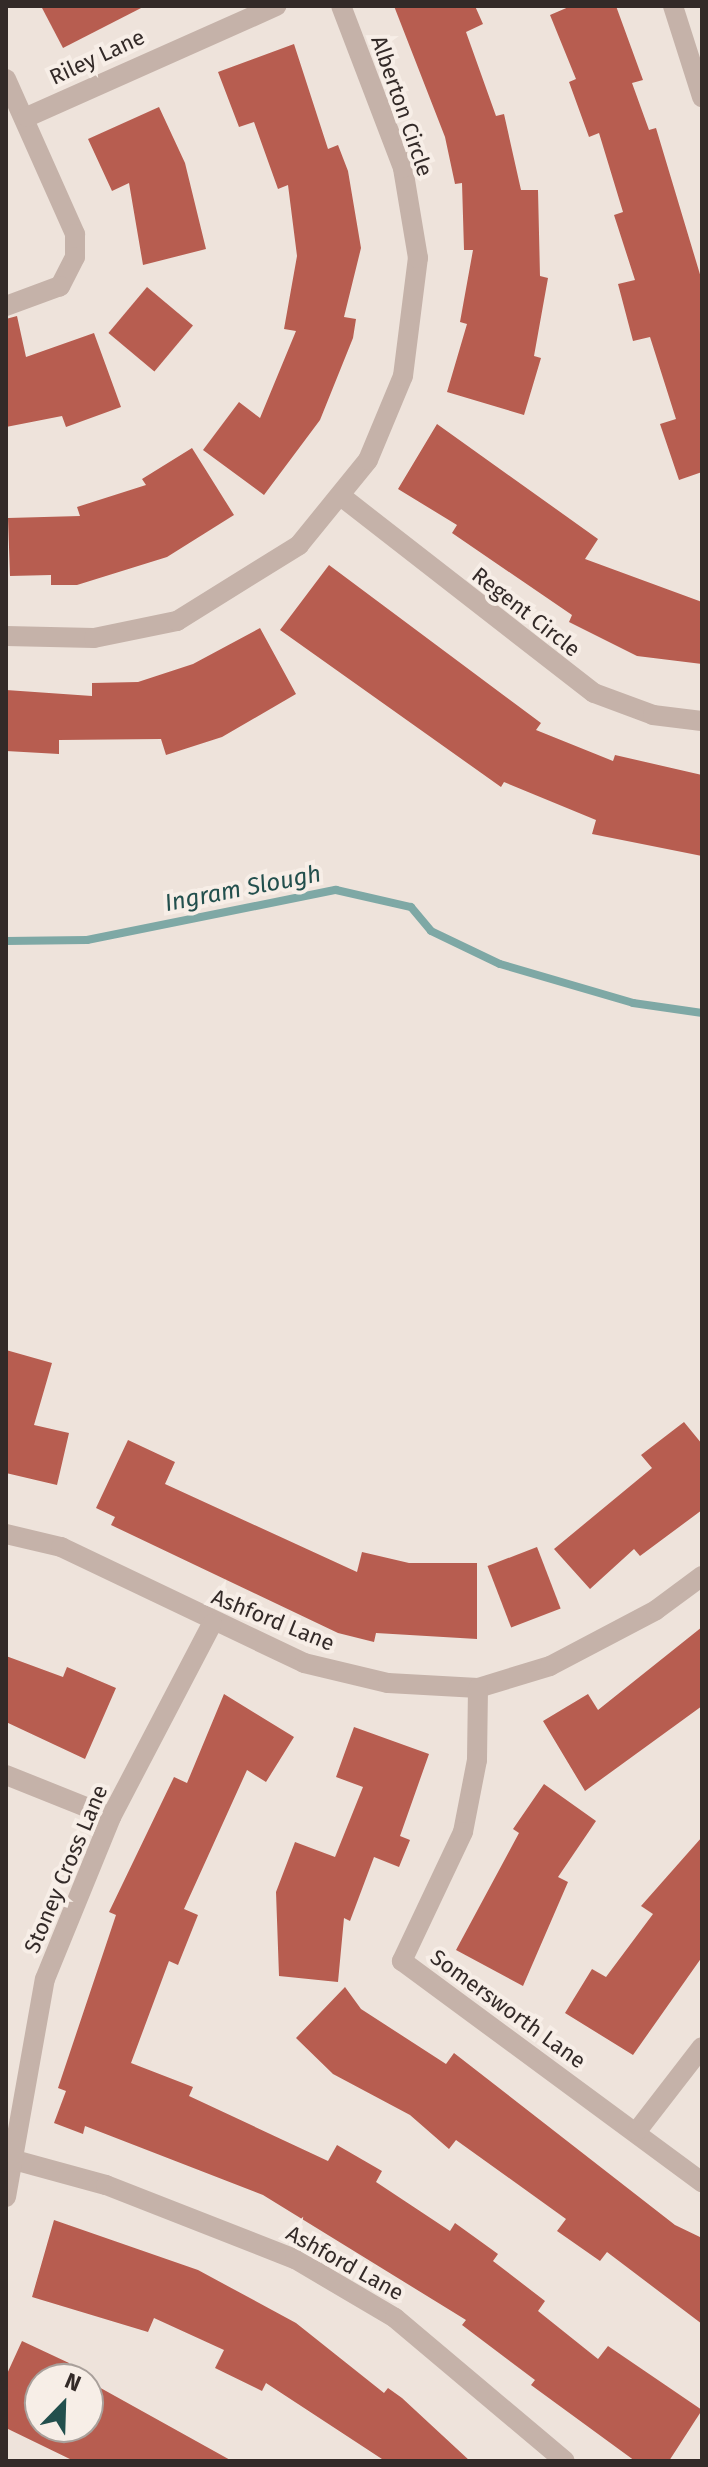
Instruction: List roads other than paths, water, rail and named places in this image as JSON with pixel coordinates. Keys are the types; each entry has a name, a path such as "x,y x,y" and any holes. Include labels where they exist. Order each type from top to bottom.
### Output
{"street":[{"name":"Riley Lane","path":"27,117 276,6"},
{"name":"Alberton Circle","path":"6,636 94,638 177,621 254,579 342,497 368,460 403,376 418,258 403,168 341,6"},
{"path":"673,6 702,97"},
{"path":"6,79 27,117 75,234 75,257 60,286 6,306"},
{"name":"Regent Circle","path":"342,497 594,693 653,715 702,721"},
{"name":"Ashford Lane","path":"6,1534 61,1547 212,1624 318,1667 388,1683 478,1688 550,1666 656,1610 702,1576"},
{"name":"Stoney Cross Lane","path":"6,2197 18,2161 45,1979 111,1817 212,1624"},
{"name":"Somersworth Lane","path":"478,1688 477,1760 463,1832 402,1961 637,2131 702,2182"},
{"path":"6,1775 111,1817"},
{"path":"637,2131 702,2047"},
{"name":"Ashford Lane","path":"18,2161 145,2199 295,2259 395,2318 565,2461"}],"waterway":[{"name":"Ingram Slough","path":"6,941 87,940 336,890 411,907 431,931 500,964 633,1003 702,1013"}]}
